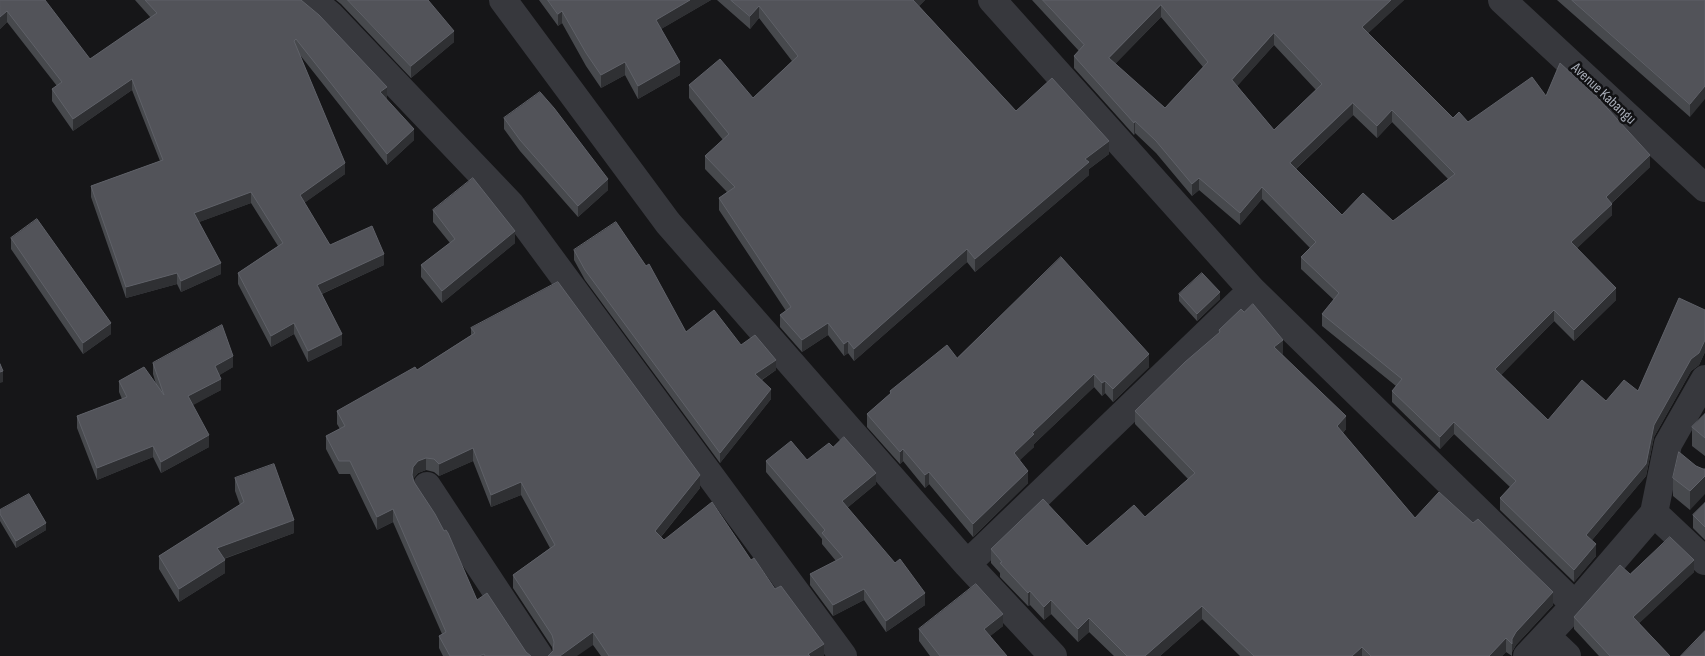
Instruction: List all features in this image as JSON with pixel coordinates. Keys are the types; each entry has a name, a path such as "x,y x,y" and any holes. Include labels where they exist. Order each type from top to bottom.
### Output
{"street":[{"path":"312,0 330,15 511,205 843,656"},
{"path":"503,0 668,223 967,564 1053,656"},
{"path":"992,0 1252,290 1575,605"},
{"name":"Avenue Kabangu","path":"1502,0 1705,188"},
{"path":"967,564 1252,290"},
{"path":"1527,656 1575,605 1654,513 1668,444 1705,379"},
{"path":"427,486 538,656"},
{"path":"1654,513 1705,561"},
{"path":"1546,636 1566,656"}],"building":[{"path":"0,0 45,0 90,59 157,13 145,0 301,0 319,15 387,87 380,92 414,129 387,154 296,39 294,41 345,163 300,195 330,245 372,226 384,254 317,285 342,334 308,351 294,323 271,336 238,273 283,243 251,192 194,213 221,263 181,281 177,273 126,287 91,186 163,160 132,79 73,119 52,89 62,82 7,11 0,17"},
{"path":"348,0 428,0 454,31 411,66"},
{"path":"548,0 690,0 656,20 680,62 638,86 625,62 601,75 562,11 558,14"},
{"path":"731,0 913,0 1016,111 1052,78 1109,141 1085,159 1089,162 975,259 967,249 854,349 848,341 844,344 828,323 802,340 780,315 791,307 719,198 735,187 705,156 729,134 689,85 720,59 753,98 798,56 759,6 750,16"},
{"path":"1043,0 1391,0 1362,27 1453,118 1459,112 1468,122 1532,77 1546,96 1560,63 1597,97 1650,155 1606,197 1612,204 1571,242 1616,288 1574,330 1554,310 1495,369 1548,420 1582,380 1606,401 1624,380 1638,391 1679,298 1705,310 1705,340 1699,353 1691,359 1654,425 1646,464 1586,535 1596,544 1574,570 1500,498 1516,481 1454,422 1440,437 1392,391 1402,379 1322,314 1339,293 1301,257 1316,242 1262,187 1240,213 1199,178 1192,184 1156,141 1135,121 1134,123 1074,56 1084,45","holes":["1161,5 1208,62 1165,108 1109,58","1274,33 1322,84 1274,130 1232,80","1353,103 1377,126 1392,110 1455,174 1393,221 1363,193 1342,215 1290,163"]},
{"path":"1572,0 1705,0 1705,86 1690,104"},
{"path":"540,92 608,179 578,206 520,140 504,118"},
{"path":"473,178 515,231 442,291 421,265 455,239 433,210"},
{"path":"37,219 111,323 83,343 11,238"},
{"path":"616,222 646,266 649,264 686,332 714,310 741,345 755,335 776,360 755,374 771,389 720,453 585,270 574,250"},
{"path":"1061,257 1149,354 1113,389 1105,381 1102,383 1094,374 1032,433 1034,434 1014,453 1028,471 973,524 929,472 925,475 903,449 900,452 867,414 891,393 890,391 947,345 957,358"},
{"path":"1202,273 1220,292 1197,314 1179,294"},
{"path":"558,282 700,475 655,531 664,540 712,502 751,560 754,558 775,589 781,586 824,644 808,654 810,656 609,656 593,632 560,656 548,656 553,651 554,642 552,635 513,575 555,545 521,482 491,495 473,448 439,464 434,459 426,458 418,461 413,467 412,475 414,482 444,531 446,530 448,533 477,600 487,593 526,652 531,656 485,656 484,654 479,656 450,656 439,636 446,632 393,509 377,517 350,461 339,461 326,436 345,426 337,411 415,367 417,370 475,333 471,328"},
{"path":"1253,304 1283,340 1274,347 1346,416 1337,426 1415,518 1439,492 1473,523 1478,519 1553,592 1516,632 1512,639 1512,644 1506,638 1489,656 1371,656 1362,647 1352,656 1254,656 1202,606 1145,656 1127,656 1089,618 1078,629 1051,600 1044,607 1000,563 1002,562 991,549 1043,499 1087,546 1134,505 1145,517 1195,473 1135,411 1185,362 1220,332 1219,330 1241,309 1244,312"},
{"path":"222,325 233,356 215,366 221,379 188,396 209,435 161,462 153,446 97,468 77,416 127,397 119,381 144,367 164,395 153,363"},
{"path":"1705,414 1705,438 1692,427"},
{"path":"844,437 876,473 842,501 895,563 900,559 925,593 886,621 864,589 833,605 810,574 843,557 822,533 825,530 766,461 791,441 807,460 829,443 833,447"},
{"path":"1679,452 1696,466 1705,469 1705,476 1690,491 1673,478"},
{"path":"274,464 294,520 217,548 225,560 179,589 159,556 244,502 235,478"},
{"path":"29,494 46,523 16,541 0,514 0,510"},
{"path":"1705,503 1705,527 1693,515"},
{"path":"1670,537 1694,560 1633,617 1670,656 1610,656 1574,617 1620,565 1630,574"},
{"path":"976,584 1003,614 984,629 1007,656 940,656 919,629"},
{"path":"1705,631 1705,656 1681,656"}]}
